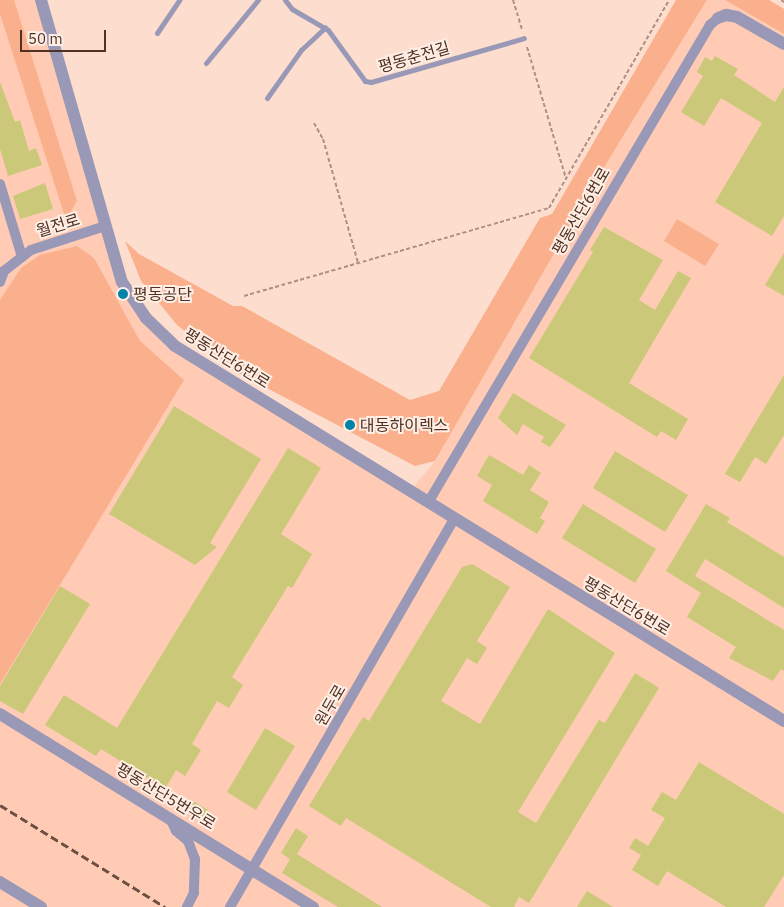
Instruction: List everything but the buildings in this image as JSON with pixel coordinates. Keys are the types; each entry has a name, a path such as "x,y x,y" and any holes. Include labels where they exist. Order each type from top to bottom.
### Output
{"street":[{"name":"평동산단6번로","path":"41,0 122,282 146,318 175,346 784,721"},
{"path":"718,18 726,15 737,17 784,44"},
{"name":"평동산단6번로","path":"429,501 710,25 718,18"},
{"name":"월전로","path":"0,184 22,257"},
{"name":"월전로","path":"0,281 4,271 31,250 105,226"},
{"name":"원두로","path":"230,907 455,518"},
{"name":"평동산단5번우로","path":"0,714 253,868 313,907"},
{"path":"170,817 176,831 188,841 195,858 194,893 187,907"},
{"path":"0,882 41,907"}],"lane":[{"path":"157,32 179,0"},
{"path":"206,63 258,0"},
{"name":"평동춘전길","path":"285,0 292,9 324,28 338,39 365,81 371,82 524,38"},
{"path":"267,98 301,50 324,28"}],"path":[{"path":"513,0 566,178"},
{"path":"244,296 549,208 669,0"},
{"path":"314,123 323,139 358,263"}],"shaded area":[{"path":"0,0 41,0 122,282 175,346 411,490 435,461 598,177 707,0 725,0 784,34 784,907 0,907"},
{"path":"0,0 14,0 77,201 66,220 0,14"},
{"path":"676,0 707,0 598,177 435,461 415,466 240,374 177,325 141,281 125,241 139,254 233,306 242,306 410,400 439,391 540,218 552,214"},
{"path":"725,0 769,0 784,9 784,34"},
{"path":"677,219 719,244 705,266 664,241"},
{"path":"77,246 94,258 140,341 184,380 0,684 0,300 21,268 40,255"}],"railway":[{"path":"0,805 165,907"}],"place":[{"name":"평동공단","path":"123,294"},
{"name":"대동하이렉스","path":"350,425"}]}
